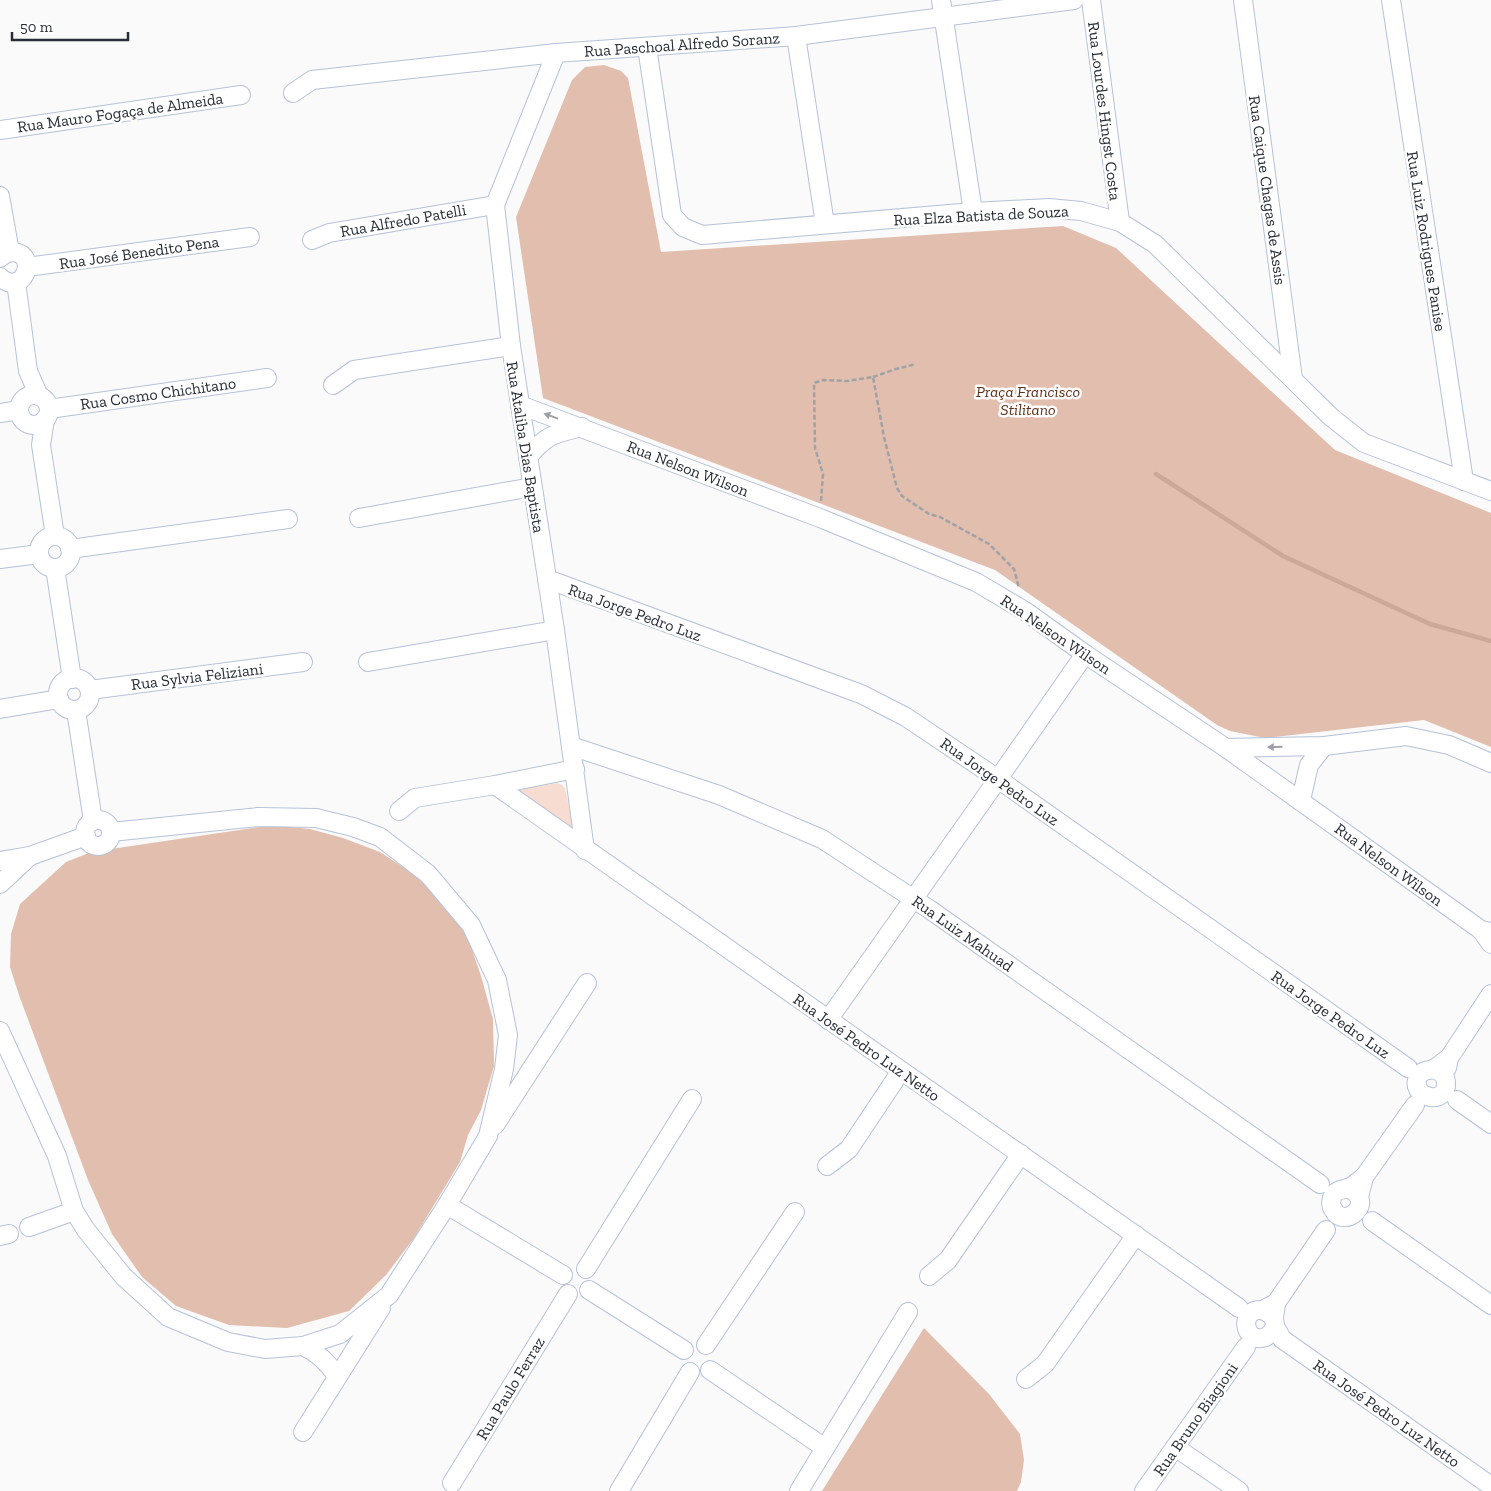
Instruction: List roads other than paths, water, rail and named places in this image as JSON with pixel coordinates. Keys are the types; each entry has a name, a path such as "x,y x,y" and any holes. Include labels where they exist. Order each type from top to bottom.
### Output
{"street":[{"name":"Rua Paschoal Alfredo Soranz","path":"292,94 312,80 556,53 796,36 942,9 1074,0"},
{"name":"Rua Lourdes Hingst Costa","path":"1091,0 1120,222"},
{"name":"Rua Caique Chagas de Assis","path":"1243,0 1293,379"},
{"name":"Rua Luiz Rodrigues Panise","path":"1391,0 1464,482"},
{"path":"942,9 973,212"},
{"path":"796,36 825,224"},
{"name":"Rua Elza Batista de Souza","path":"647,46 672,215 683,227 702,235 973,212 1049,208 1081,210 1120,222 1155,244 1331,417 1364,443 1491,491"},
{"name":"Rua Ataliba Dias Baptista","path":"556,53 495,205 511,346 555,630 585,850"},
{"name":"Rua Mauro Fogaça de Almeida","path":"0,130 241,95"},
{"path":"0,196 5,255 22,255 25,258 27,267 24,277 8,280 28,371 54,536"},
{"name":"Rua Alfredo Patelli","path":"312,240 329,233 495,205"},
{"name":"Rua José Benedito Pena","path":"27,267 250,237"},
{"path":"333,385 354,370 511,346"},
{"name":"Rua Cosmo Chichitano","path":"0,413 267,378"},
{"name":"Rua Nelson Wilson","path":"520,405 820,518 976,582 1025,611 1085,654 1226,748 1488,935"},
{"path":"528,458 540,442 555,434 582,427"},
{"path":"359,518 532,487"},
{"path":"70,549 288,519"},
{"path":"54,536 65,540 70,549 69,559 66,563 55,568 44,564 39,554 43,541 54,536"},
{"path":"0,560 39,554"},
{"path":"55,568 72,679"},
{"name":"Rua Jorge Pedro Luz","path":"547,579 861,694 906,717 998,779 1428,1084 1457,1100 1491,1124"},
{"path":"368,662 555,630"},
{"path":"828,1020 1085,654"},
{"name":"Rua Sylvia Feliziani","path":"90,690 303,662"},
{"path":"72,679 82,680 90,690 89,702 76,710 67,708 59,699 60,687 64,682 72,679"},
{"path":"0,709 59,699"},
{"path":"76,710 90,842 99,846 108,842 111,832 258,817 316,818 353,826 380,837 428,874 471,925 497,980 508,1035 504,1069 488,1136"},
{"path":"1226,748 1324,746 1406,736 1449,745 1491,763"},
{"name":"Rua Luiz Mahuad","path":"571,746 719,795 822,839 914,899 1491,1305"},
{"path":"1300,800 1309,764 1324,746"},
{"path":"399,811 415,798 575,769"},
{"name":"Rua José Pedro Luz Netto","path":"495,785 1491,1486"},
{"path":"0,861 30,856 89,829"},
{"path":"0,884 30,856"},
{"path":"302,1432 587,982"},
{"path":"1346,1203 1428,1084 1449,1058 1491,994"},
{"path":"0,1031 57,1156 74,1211 123,1276 168,1318 228,1342 265,1349 303,1346 340,1334 389,1295"},
{"path":"828,1166 849,1149 901,1071"},
{"path":"586,1270 692,1099"},
{"path":"929,1276 948,1260 1021,1154"},
{"name":"Rua Bruno Biagioni","path":"1144,1491 1346,1203"},
{"path":"447,1205 563,1275"},
{"path":"29,1227 74,1211"},
{"path":"706,1345 795,1212"},
{"path":"1026,1379 1045,1364 1136,1235"},
{"path":"576,1267 586,1270 591,1277 592,1286 589,1290 582,1296 577,1297 568,1294 562,1283 563,1275 571,1268 576,1267"},
{"path":"589,1290 684,1350"},
{"name":"Rua Paulo Ferraz","path":"452,1483 568,1294"},
{"path":"799,1491 908,1312"},
{"path":"706,1345 694,1344 684,1350 682,1359 683,1364 690,1372 700,1374 710,1370"},
{"path":"706,1345 712,1356 710,1370"},
{"path":"303,1346 316,1352 326,1361 337,1376"},
{"path":"710,1370 825,1448"},
{"path":"619,1491 690,1372"},
{"path":"1175,1446 1239,1491"}],"waterway":[{"path":"1156,474 1283,556 1430,624 1491,641"}],"park label":[{"name":"Praça Francisco Stilitano","path":"1028,400"}]}
